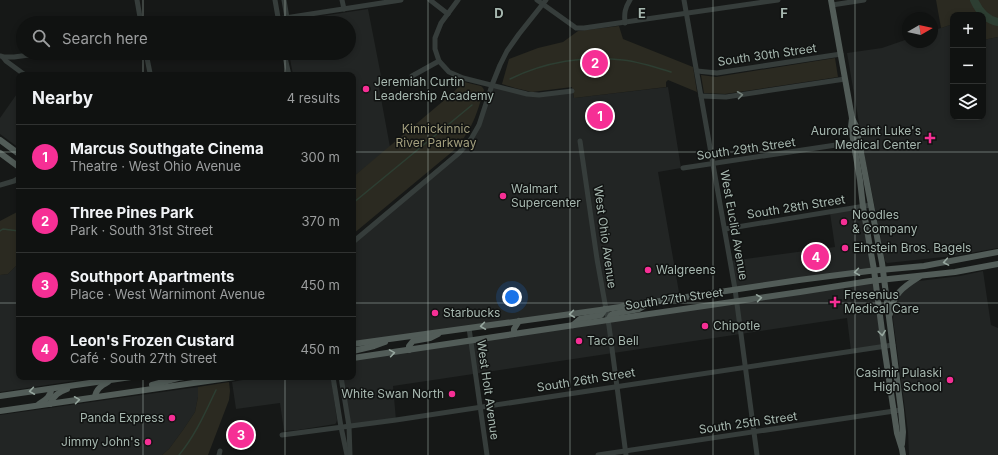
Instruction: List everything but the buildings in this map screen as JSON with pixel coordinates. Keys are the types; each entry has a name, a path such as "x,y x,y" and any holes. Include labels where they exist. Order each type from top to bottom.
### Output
{"main road":[{"path":"831,2 852,118 851,127 857,142 883,270 893,345 898,410"},
{"path":"0,140 16,152"},
{"path":"857,142 863,207 874,270 884,346 903,432 902,452"},
{"path":"6,158 12,149"},
{"path":"0,153 16,165"},
{"path":"868,231 876,230"},
{"name":"South 27th Street","path":"356,344 606,309 799,280 946,262 998,252"},
{"name":"South 27th Street","path":"356,358 875,280 955,272 998,263"},
{"path":"889,319 891,308 898,294 905,286 922,276"},
{"path":"799,280 800,292"},
{"path":"608,320 613,314 639,308 649,302"},
{"path":"573,325 580,320 601,315 606,309"},
{"path":"514,334 514,329 519,321"},
{"path":"409,350 408,346 413,341 430,338 447,331"},
{"path":"356,350 374,346 398,337"},
{"path":"0,396 113,380"},
{"path":"95,397 98,388 113,380"},
{"path":"131,392 171,380"},
{"path":"0,411 211,380"},
{"path":"50,404 57,394 78,385"},
{"path":"38,405 48,397 51,393 51,389"}],"street":[{"path":"137,0 140,16"},
{"path":"275,0 278,16"},
{"path":"284,0 287,16"},
{"path":"342,0 344,9"},
{"path":"300,16 401,0"},
{"path":"430,0 448,14"},
{"path":"458,0 441,23 435,38 435,49 439,61 449,72 463,78 527,94 539,95 572,91"},
{"path":"538,0 544,2 576,28 625,23 778,0"},
{"path":"625,23 624,11 630,0"},
{"name":"West Euclid Avenue","path":"684,0 737,301 757,455"},
{"path":"831,2 864,0"},
{"path":"356,239 459,153 471,139 479,125 492,85 507,51 518,34 544,2"},
{"name":"South 30th Street","path":"697,71 717,73 841,54"},
{"path":"2,57 16,57"},
{"path":"2,57 21,72"},
{"path":"147,60 150,72"},
{"path":"412,76 439,61"},
{"path":"701,96 726,97 845,79"},
{"name":"West Ohio Avenue","path":"580,140 608,320 626,453"},
{"name":"South 29th Street","path":"683,168 857,142"},
{"path":"0,186 16,180"},
{"name":"South 28th Street","path":"725,229 871,206"},
{"name":"West Holt Avenue","path":"469,328 487,455"},
{"name":"South 26th Street","path":"282,435 341,428 893,345"},
{"path":"333,380 341,428 349,455"},
{"path":"341,380 349,426 349,455"},
{"name":"South 25th Street","path":"598,455 626,453 898,410"}],"shaded area":[{"name":"Jeremiah Curtin Leadership Academy","path":"368,9 382,81 378,82 390,147 356,175 356,72 292,72 290,60 356,60 356,16 322,16"},
{"name":"Aurora Saint Luke's Medical Center","path":"950,25 950,120 986,120 986,39 998,37 998,248 953,256 887,263 885,261 865,158 847,53 882,48 902,41 902,48 938,48 938,29"},
{"path":"492,85 527,94 572,91 574,98 668,87 681,168 658,172 680,298 356,344 356,239 471,139"},
{"path":"16,95 16,146 0,134 0,118"},
{"path":"863,207 874,270 735,289 730,261 835,247 830,213"},
{"path":"16,266 16,380 80,380 0,392 0,275 8,274"},
{"name":"Casimir Pulaski High School","path":"983,271 991,325 998,328 998,455 909,455 908,432 893,319 894,306 901,293 911,284 919,281 960,276"},
{"path":"875,280 884,346 851,351 847,318 393,386 396,420 349,426 341,380 356,380 356,358"},
{"path":"242,380 331,380 337,420 336,423 284,431 280,403 236,409 232,382"},
{"path":"198,387 195,412 169,449 162,455 0,455 0,415"}],"green space":[{"path":"936,0 998,0 998,37 986,39 986,12 950,12 950,25 941,28"},
{"path":"619,26 623,39 693,67 697,92 668,80 666,82 666,87 574,98 572,87 532,92 502,84 509,59 538,48 563,42 578,31"},
{"path":"835,58 838,77 725,94 704,93 701,75 716,77"},
{"name":"Kinnickinnic River Parkway","path":"464,82 481,86 484,90 476,115 469,130 453,151 356,232 356,174"},
{"path":"16,213 16,266 8,274 0,275 0,221"},
{"path":"229,382 229,400 208,455 162,455 169,449 195,412 198,387"}],"waterway":[{"path":"974,0 978,8 986,17 998,22"},
{"path":"510,79 551,64 595,58 629,61 671,72"},
{"path":"356,201 472,105"},
{"path":"0,231 3,229 16,231"},
{"path":"179,455 195,432 216,390"}],"place":[{"name":"Three Pines Park","path":"595,63"},
{"name":"Jeremiah Curtin Leadership Academy","path":"366,89"},
{"name":"Marcus Southgate Cinema","path":"600,116"},
{"name":"Aurora Saint Luke's Medical Center","path":"930,138"},
{"name":"Walmart Supercenter","path":"503,196"},
{"name":"Noodles & Company","path":"844,222"},
{"name":"Einstein Bros. Bagels","path":"845,248"},
{"name":"Leon's Frozen Custard","path":"816,257"},
{"name":"Walgreens","path":"648,270"},
{"name":"Fresenius Medical Care","path":"835,302"},
{"name":"Starbucks","path":"435,313"},
{"name":"Chipotle","path":"705,326"},
{"name":"Taco Bell","path":"579,341"},
{"name":"Casimir Pulaski High School","path":"950,380"},
{"name":"White Swan North","path":"452,394"},
{"name":"Panda Express","path":"172,418"},
{"name":"Southport Apartments","path":"241,435"},
{"name":"Jimmy John's","path":"148,442"}]}
